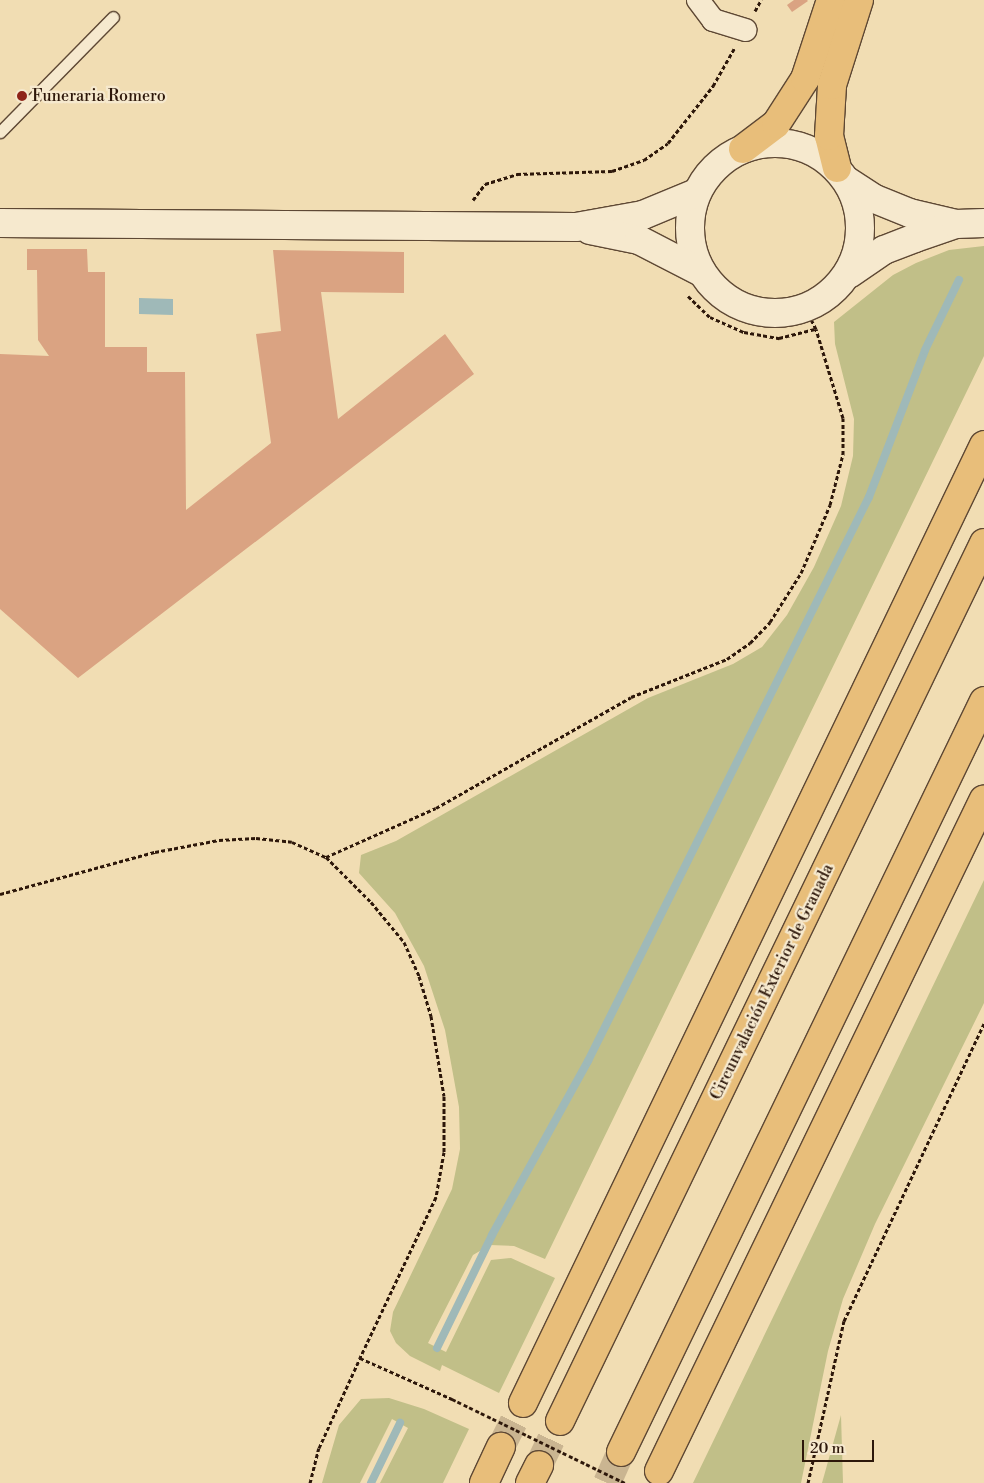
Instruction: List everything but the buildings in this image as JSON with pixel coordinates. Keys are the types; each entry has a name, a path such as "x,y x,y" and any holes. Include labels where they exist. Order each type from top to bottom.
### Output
{"highway":[{"path":"743,149 776,124 805,79 831,0"},
{"path":"842,175 829,136 832,85 859,0"},
{"path":"523,1403 984,445"},
{"name":"Circunvalación Exterior de Granada","path":"560,1422 984,543"},
{"path":"621,1452 984,701"},
{"path":"659,1471 984,799"},
{"path":"484,1483 501,1447"}],"street":[{"path":"698,0 713,20 745,30"},
{"path":"693,282 690,220 696,194 717,165 743,149 773,143 789,144 813,151 875,199 910,213 956,224"},
{"path":"842,175 861,219 860,246 848,274"},
{"path":"0,223 576,227 643,215 696,194"},
{"path":"576,227 639,240 693,282 752,311 811,319 827,297 848,274 884,250 956,224 984,222"}],"lane":[{"path":"0,132 112,17"}],"path":[{"path":"467,226 468,206 485,184 517,174 612,171 644,160 668,143 713,86 745,30"},
{"path":"326,857 436,808 631,697 727,658 750,643 770,622 801,573 830,505 843,454 843,418 811,319 779,338 744,332 710,317 693,282"},
{"path":"0,894 155,852 219,840 256,838 292,842 326,857 371,902 404,942 419,976 431,1016 444,1096 444,1152 436,1197 319,1448 310,1483"},
{"path":"808,1483 844,1321 984,1022"},
{"path":"360,1358 452,1399 625,1483"}],"shaded area":[{"path":"984,246 984,356 545,1259 514,1246 490,1245 473,1255 428,1343 446,1352 491,1260 511,1258 555,1278 499,1393 442,1365 440,1371 410,1356 396,1343 390,1331 393,1312 452,1189 460,1149 459,1107 445,1030 424,966 395,913 359,873 361,855 396,841 648,698 733,664 762,647 787,615 814,567 841,506 853,456 854,419 835,344 834,322 893,275 916,263 949,250"},
{"path":"984,880 984,1003 875,1224 843,1299 828,1351 801,1483 693,1483"},
{"path":"389,1398 424,1409 469,1429 443,1483 380,1483 408,1428 392,1419 360,1483 322,1483 339,1425 361,1399"},
{"path":"841,1415 843,1483 822,1483"}],"water":[{"path":"139,298 173,299 173,315 139,314"}],"waterway":[{"path":"437,1348 492,1235 588,1061 869,497 925,350 959,280"},
{"path":"371,1483 400,1423"}],"tunnel":[{"path":"501,1447 523,1403"},
{"path":"539,1465 560,1421"},
{"path":"607,1483 621,1452"}],"place":[{"name":"Funeraria Romero","path":"22,96"}]}
